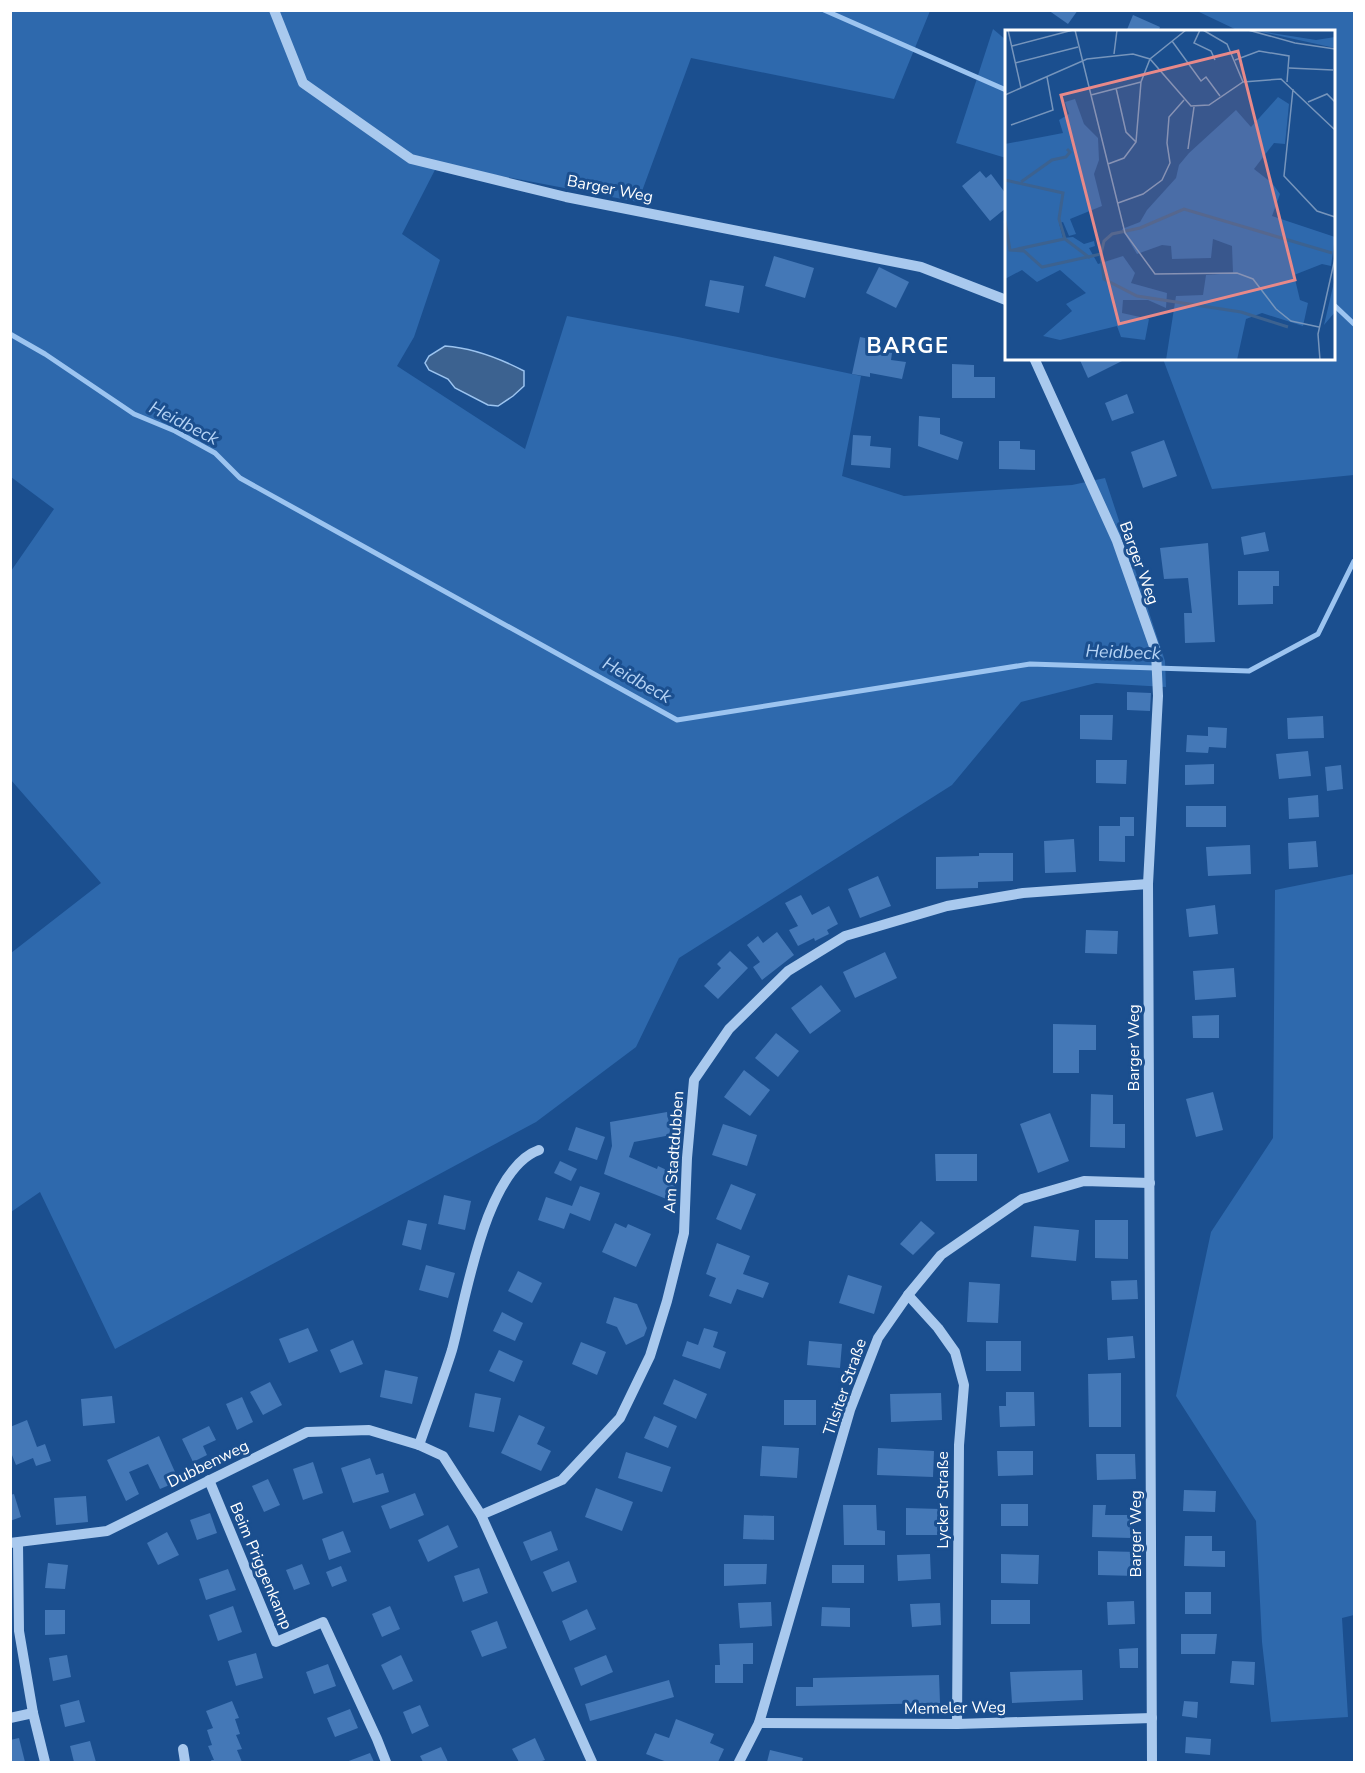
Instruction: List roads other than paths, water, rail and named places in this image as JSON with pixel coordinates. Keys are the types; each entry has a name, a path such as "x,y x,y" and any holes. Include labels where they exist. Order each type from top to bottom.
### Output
{"street":[{"name":"Barger Weg","path":"274,10 303,83 411,159 566,196 921,267 1005,300"},
{"name":"Barger Weg","path":"1035,360 1117,541 1156,652 1158,696 1148,884 1152,1762"},
{"name":"Am Stadtdubben","path":"481,1515 562,1480 620,1418 650,1356 668,1300 684,1233 687,1158 694,1080 729,1029 788,970 845,936 947,906 1023,893 1148,884"},
{"path":"418,1445 451,1351 484,1224 507,1176 529,1153 539,1150"},
{"name":"Tilsiter Straße","path":"739,1762 759,1723 850,1410 878,1338 908,1295 941,1254 1022,1199 1084,1181 1150,1183"},
{"name":"Lycker Straße","path":"908,1295 938,1328 955,1352 964,1385 959,1445 957,1725"},
{"name":"Dubbenweg","path":"14,1543 107,1530 307,1432 369,1430 418,1445 443,1456 481,1515 592,1762"},
{"name":"Beim Priggenkamp","path":"209,1480 276,1642 322,1622 386,1762"},
{"path":"14,1543 19,1631 33,1713 45,1762"},
{"path":"10,1718 33,1713"},
{"name":"Memeler Weg","path":"759,1723 957,1725 1152,1718"},
{"path":"183,1749 185,1762"}],"waterway":[{"path":"824,10 1005,90"},
{"path":"1335,306 1354,324"},
{"name":"Heidbeck","path":"10,334 45,354 134,414 175,431 215,453 240,478 677,720 1030,664 1249,671 1318,634 1354,561"}],"district":[{"name":"BARGE","path":"908,346"}]}
